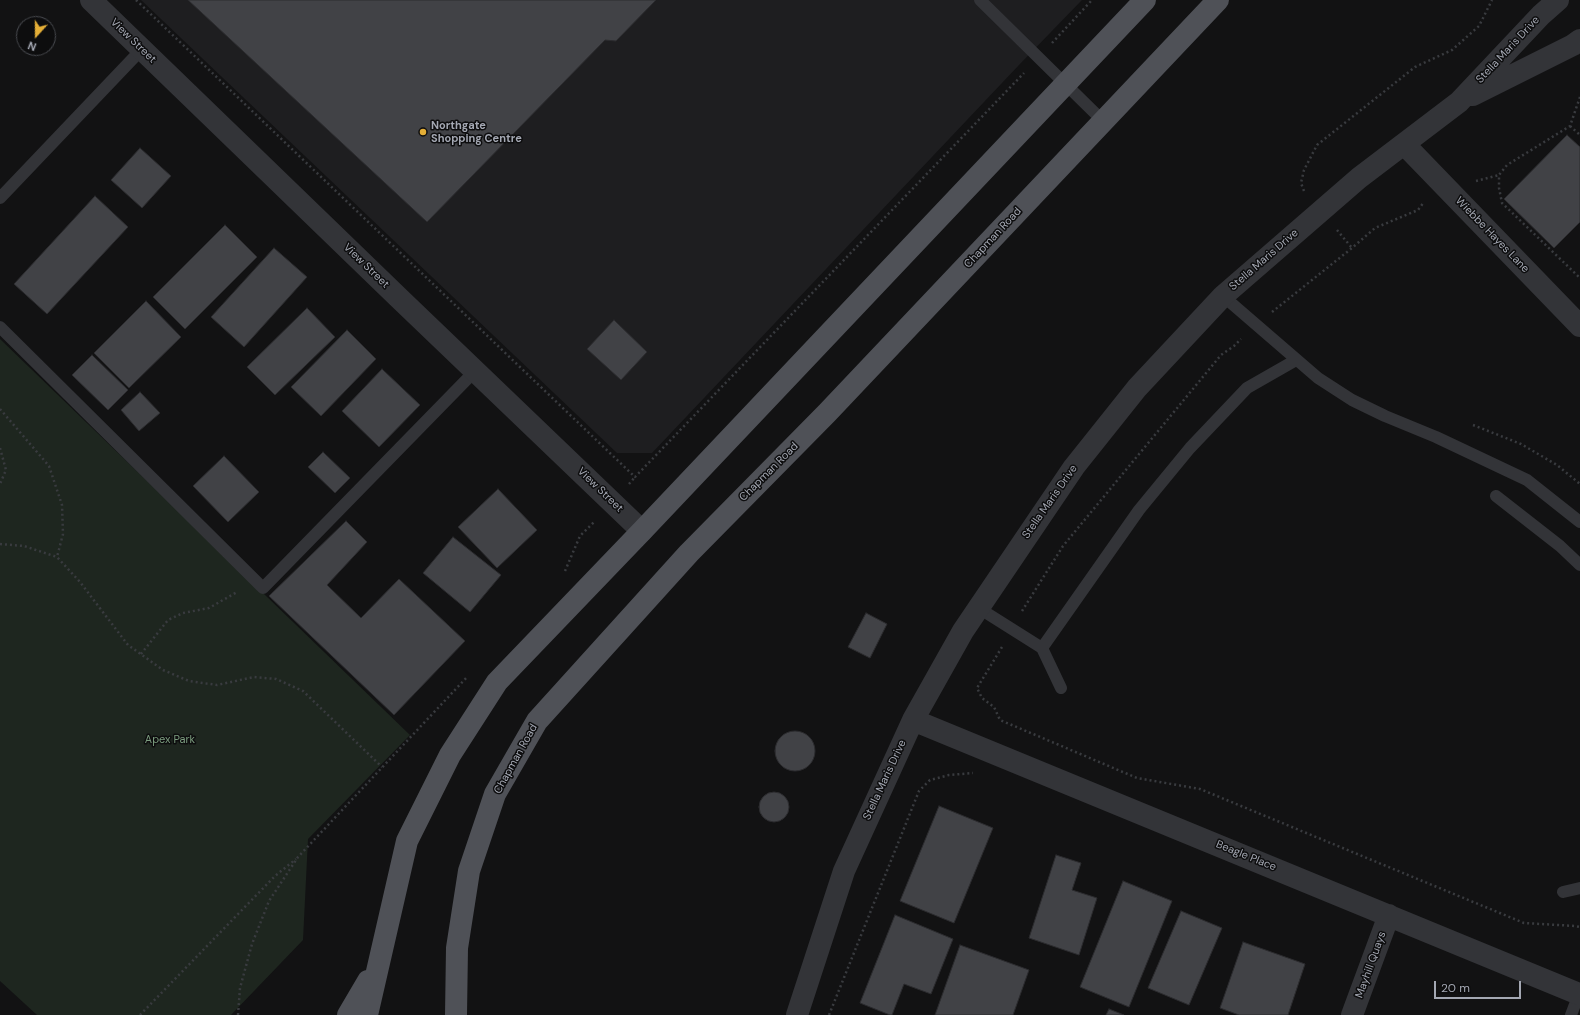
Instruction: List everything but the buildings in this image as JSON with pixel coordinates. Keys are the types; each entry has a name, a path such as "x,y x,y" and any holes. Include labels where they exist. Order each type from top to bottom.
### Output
{"main road":[{"path":"367,1015 406,841 450,755 497,682 1145,0"},
{"name":"Chapman Road","path":"456,1015 457,948 469,871 495,794 537,721 689,553 827,413 1218,0"},
{"path":"348,1015 379,962"}],"street":[{"name":"View Street","path":"91,0 642,531"},
{"name":"Stella Maris Drive","path":"797,1015 844,871 913,720 977,608 1074,467 1137,388 1223,296 1359,178 1459,102 1541,15 1558,0"},
{"name":"Stella Maris Drive","path":"1459,102 1573,45 1580,40"},
{"name":"Wiebbe Hayes Lane","path":"1404,144 1580,326"},
{"name":"Beagle Place","path":"913,720 1580,992"},
{"name":"Mayhill Quays","path":"1352,1015 1389,915"}],"lane":[{"path":"980,0 1103,122"},
{"path":"0,198 142,49"},
{"path":"1223,296 1318,378 1352,400 1385,416 1436,437 1527,480 1580,522"},
{"path":"0,327 263,588 475,371"},
{"path":"1042,648 1139,510 1190,448 1246,388 1296,360"},
{"path":"1496,496 1560,546 1580,565"},
{"path":"977,608 1042,648 1060,688"},
{"path":"1563,892 1580,888"},
{"path":"1571,1015 1580,992"}],"path":[{"path":"136,0 635,477 1025,71"},
{"path":"1052,42 1092,0"},
{"path":"1306,195 1301,183 1304,170 1317,145 1415,67 1452,50 1479,26 1492,0"},
{"path":"1477,180 1499,175 1507,165 1570,126 1580,97"},
{"path":"1570,126 1580,136"},
{"path":"1499,175 1502,203 1580,278"},
{"path":"1278,306 1375,228 1418,210 1425,201"},
{"path":"1332,224 1352,248"},
{"path":"1023,610 1063,546 1221,355 1240,340"},
{"path":"0,409 49,466 62,505 63,534 57,557"},
{"path":"1473,425 1521,444 1557,465 1580,484"},
{"path":"0,448 6,470 0,484"},
{"path":"565,572 580,536 592,524"},
{"path":"0,544 24,546 57,557 80,582 128,645 163,670 189,682 217,685 254,677 276,679 303,691 382,767"},
{"path":"141,654 168,620 183,613 209,608 235,594 253,577"},
{"path":"1001,648 977,688 982,698 994,707 1000,720 1137,778 1200,789 1524,923 1580,927"},
{"path":"140,1015 275,876 298,857 468,675"},
{"path":"829,1015 919,792 930,780 949,775 971,774 977,770"},
{"path":"238,1015 240,988 252,944 270,901 298,857"}],"shaded area":[{"path":"141,0 1082,0 652,453 617,453"}],"green space":[{"name":"Apex Park","path":"0,339 410,735 308,839 303,940 231,1015 37,1015 0,981"}],"place":[{"name":"Northgate Shopping Centre","path":"423,132"}]}
